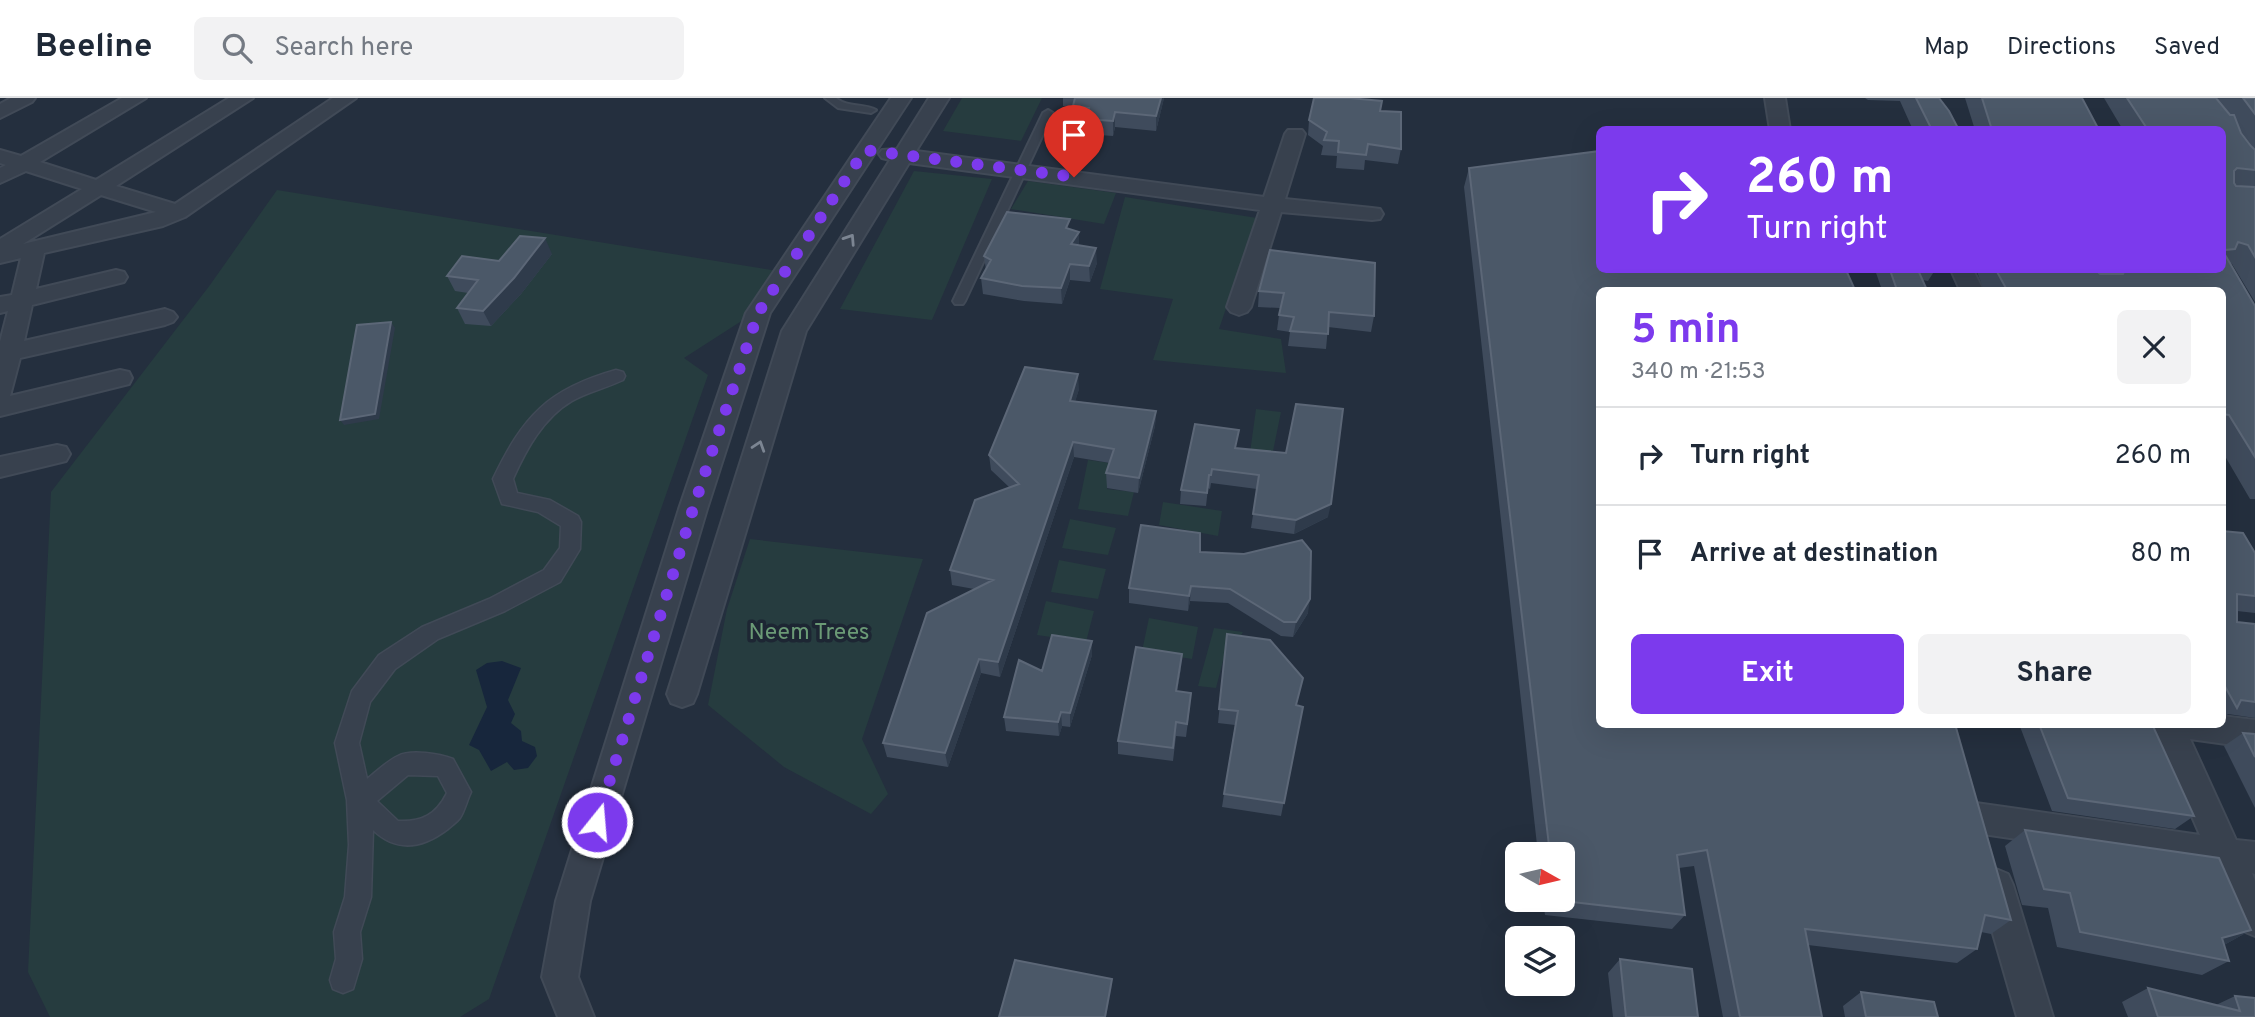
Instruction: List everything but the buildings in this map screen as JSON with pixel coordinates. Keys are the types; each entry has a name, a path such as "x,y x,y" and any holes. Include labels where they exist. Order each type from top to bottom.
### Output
{"street":[{"path":"0,112 25,98"},
{"path":"0,177 136,98"},
{"path":"0,249 97,186 243,98"},
{"path":"576,1017 560,977 573,901 693,509 758,313 901,98"},
{"path":"682,694 794,331 939,98"},
{"path":"1775,98 1779,126"},
{"path":"0,256 155,221 177,212 216,188 341,99"},
{"path":"1239,307 1295,134"},
{"path":"865,150 1274,204 1372,214"},
{"path":"0,156 177,212"},
{"path":"0,392 11,302 34,248"},
{"path":"11,302 116,277"},
{"path":"5,354 165,317"},
{"path":"342,981 349,959 347,932 358,897 362,845 359,800 347,743 360,698 387,662 430,633 497,605 552,576 570,549 571,522 543,505 509,499 503,479 514,456 534,426 561,400 616,376"},
{"path":"0,407 120,378"},
{"path":"0,467 57,454"},
{"path":"693,509 738,511"},
{"path":"2169,728 2241,856 2255,919"},
{"path":"2206,728 2255,734"},
{"path":"1966,785 2035,1017"},
{"path":"1976,818 2241,856"}],"lane":[{"path":"830,98 838,105 871,110"},
{"path":"959,301 1048,113"}],"green space":[{"path":"962,98 1042,98 1021,141 943,131"},
{"path":"914,171 992,179 932,320 840,309"},
{"path":"1028,181 1116,193 1104,224 1011,209"},
{"path":"277,190 778,271 754,313 684,358 708,375 489,999 460,1017 50,1017 28,972 51,492 210,285"},
{"path":"1125,197 1257,218 1219,329 1281,339 1286,373 1153,360 1173,299 1100,289"},
{"path":"1256,409 1281,412 1271,461 1249,460"},
{"path":"1088,460 1110,463 1107,489 1134,492 1128,516 1078,509"},
{"path":"1163,502 1222,511 1218,536 1159,525"},
{"path":"1070,519 1116,528 1108,555 1062,548"},
{"name":"Neem Trees","path":"750,539 923,559 862,739 888,794 871,814 784,767 708,705 727,609"},
{"path":"1059,560 1106,569 1098,599 1051,592"},
{"path":"1046,601 1094,611 1086,642 1037,635"},
{"path":"1149,618 1198,627 1192,659 1142,651"},
{"path":"1214,628 1243,632 1237,643 1226,649 1216,688 1198,686"}],"water":[{"path":"502,661 521,668 508,700 515,714 511,723 521,731 522,741 535,747 537,756 528,768 514,770 507,762 491,771 479,750 469,745 487,707 476,670 487,663"}],"route":[{"path":"597,822 693,509 758,313 865,150 1074,177"}]}
